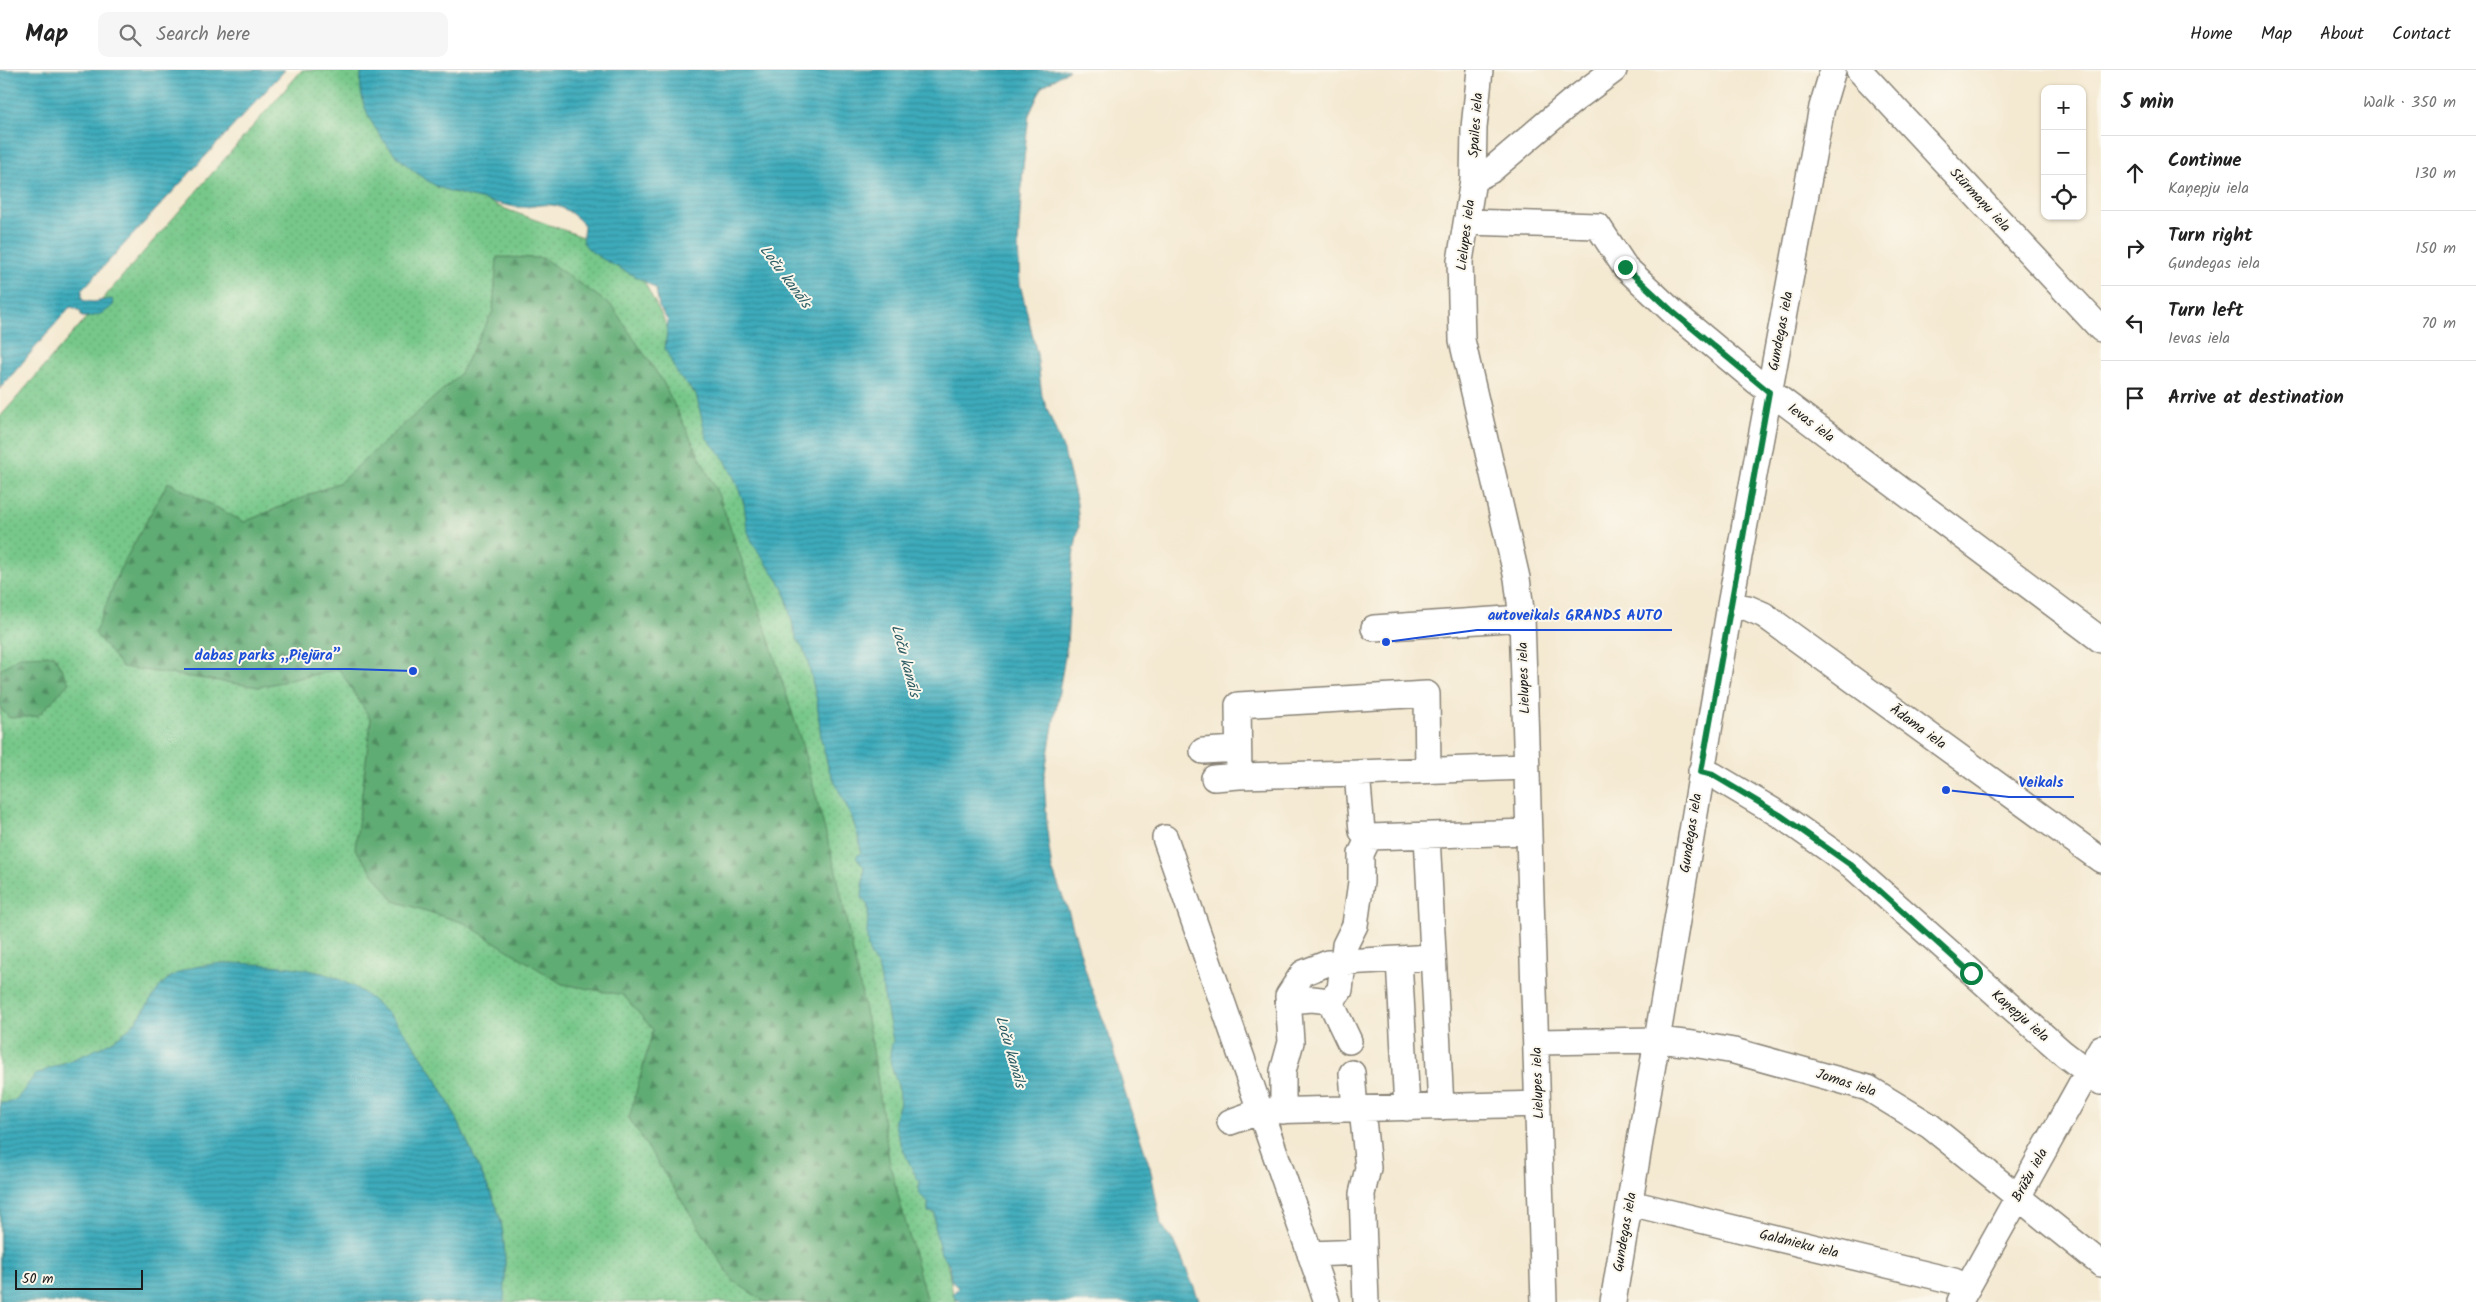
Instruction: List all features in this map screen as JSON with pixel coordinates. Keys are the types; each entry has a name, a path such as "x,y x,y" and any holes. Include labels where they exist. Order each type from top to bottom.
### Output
{"street":[{"name":"Spailes iela","path":"1473,180 1474,128 1480,70"},
{"name":"Lielupes iela","path":"1544,1302 1522,618 1517,578 1462,340 1460,261 1473,180 1490,172 1570,103 1614,70"},
{"name":"Gundegas iela","path":"1613,1302 1730,605 1822,107 1832,70"},
{"name":"Stūrmaņu iela","path":"1859,70 2101,329"},
{"name":"Ievas iela","path":"1467,222 1598,226 1625,267 1673,312 1769,392 2101,640"},
{"name":"Ādama iela","path":"1730,605 1748,608 1764,615 2101,860"},
{"path":"1374,628 1522,618"},
{"path":"1239,776 1238,705 1427,694 1412,765"},
{"path":"1203,751 1238,750"},
{"path":"1214,778 1357,773 1412,765 1526,767"},
{"name":"Kaņepju iela","path":"1701,772 1713,775 1780,815 1851,865 1971,973 2094,1077"},
{"path":"1357,773 1362,831 1369,837 1529,832"},
{"path":"1427,836 1441,1107"},
{"path":"1330,1001 1340,990 1345,944 1355,924 1361,882 1361,854 1369,837"},
{"path":"1165,838 1272,1111 1310,1254 1327,1302"},
{"path":"1272,1111 1291,1042 1288,996 1303,972 1328,963 1433,957"},
{"path":"1398,959 1407,1108"},
{"path":"1288,1001 1312,999 1330,1001"},
{"path":"1330,1001 1349,1041"},
{"name":"Jomas iela","path":"1537,1042 1658,1040 1734,1052 1868,1088 1930,1126 2016,1198 2101,1264"},
{"name":"Brūžu iela","path":"1963,1294 2016,1198 2094,1077 2101,1048"},
{"path":"1352,1074 1368,1168 1362,1194 1366,1302"},
{"path":"1230,1122 1272,1111 1538,1104"},
{"name":"Galdnieku iela","path":"1630,1202 1954,1281 1963,1294"},
{"path":"1310,1254 1364,1252"}],"green space":[{"path":"302,70 379,70 397,153 500,207 630,254 800,585 852,758 953,1294 957,1302 0,1302 0,417"},
{"path":"497,257 543,258 612,306 663,382 719,496 760,611 802,744 837,875 873,1049 890,1165 927,1302 765,1302 733,1281 629,1118 653,1030 623,995 562,984 464,923 394,901 355,849 371,720 339,669 259,687 122,667 95,633 119,571 168,482 244,522 340,482 459,375 493,311"},
{"path":"54,655 69,683 38,716 10,718 0,708 0,670 20,656"}],"water":[{"path":"0,70 285,70 82,290 82,300 93,302 112,299 114,304 104,312 86,317 82,317 80,311 72,307 69,308 0,389"},
{"name":"Loču kanāls","path":"362,70 1069,70 1042,87 1029,115 1018,244 1020,284 1037,354 1042,396 1064,451 1077,503 1079,526 1072,562 1067,645 1044,778 1048,840 1052,869 1068,910 1089,982 1109,1035 1125,1093 1150,1167 1161,1224 1176,1245 1200,1302 962,1302 955,1299 953,1293 958,1288 951,1280 949,1265 941,1254 935,1230 935,1213 928,1212 928,1202 918,1193 920,1182 909,1163 896,1130 895,1118 900,1101 900,1093 891,1065 890,1050 893,1041 878,966 869,953 867,938 868,906 862,898 864,867 856,857 861,852 859,839 852,818 829,770 821,739 817,701 806,654 796,638 784,589 753,544 747,529 744,503 735,480 725,460 706,437 696,394 679,377 665,349 668,321 659,307 656,289 590,251 583,241 584,225 560,207 542,205 518,207 487,201 438,187 412,170 382,139 373,124 361,94"},
{"path":"225,963 299,968 341,980 365,994 387,1013 407,1035 440,1087 497,1208 503,1232 505,1252 504,1302 0,1302 0,1102 7,1103 18,1098 37,1074 91,1052 121,1035 137,1020 163,983 170,977 187,969"}],"place":[{"name":"autoveikals GRANDS AUTO","path":"1386,642"},
{"name":"dabas parks „Piejūra”","path":"413,671"},
{"name":"Veikals","path":"1946,790"}],"route":[{"path":"1625,267 1673,312 1769,392 1701,772 1713,775 1780,815 1851,865 1971,973"}]}
